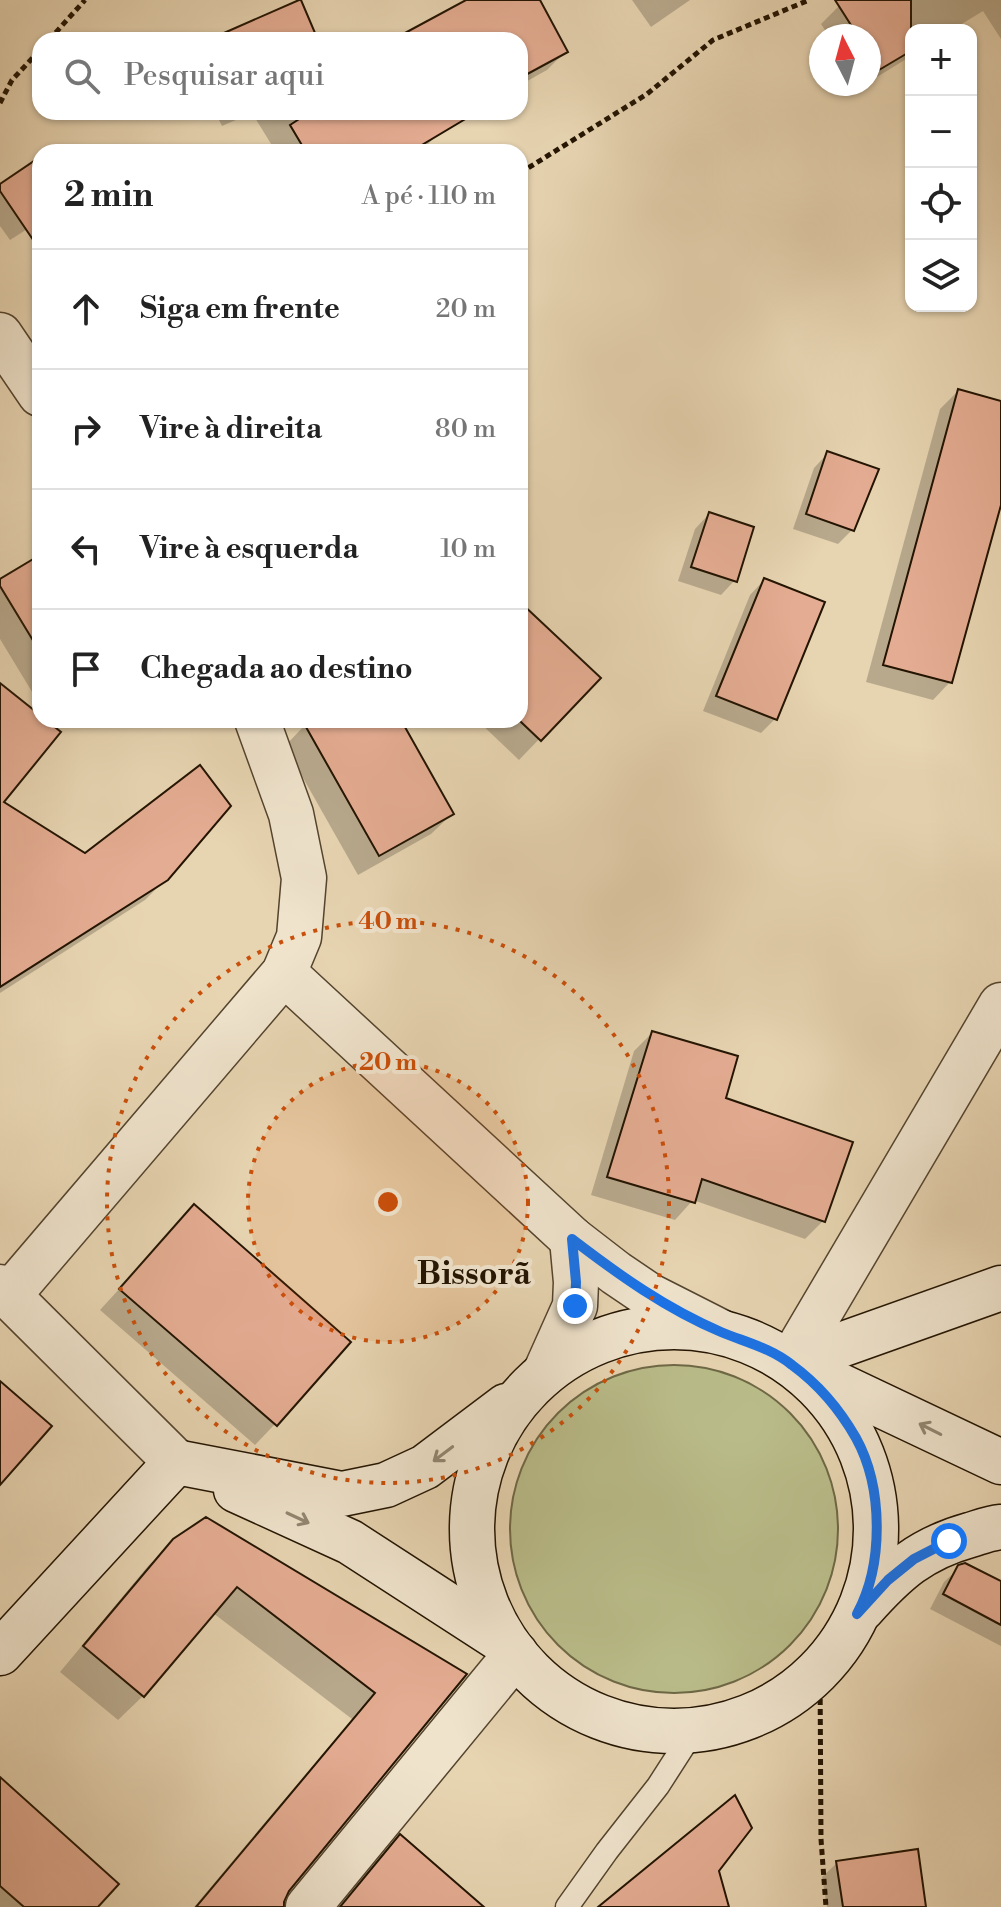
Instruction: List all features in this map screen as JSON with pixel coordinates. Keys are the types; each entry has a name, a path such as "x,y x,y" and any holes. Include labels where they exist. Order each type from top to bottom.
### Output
{"main road":[{"path":"0,335 32,382"},
{"path":"260,728 291,814 304,878 299,937 284,973 4,1291 176,1462 350,1542 512,1649"},
{"path":"284,973 572,1239 616,1273 650,1296 721,1332 755,1344 1001,1462"},
{"path":"790,1363 1001,1005"},
{"path":"572,1239 575,1306 536,1382 509,1412 490,1443 476,1484 471,1524 476,1573 487,1607 529,1671 575,1705 601,1717 645,1729 694,1730 732,1723 779,1702 820,1669 845,1637 865,1600 872,1575 877,1539 876,1506 868,1468 856,1438 824,1393 790,1363"},
{"path":"790,1363 1001,1288"},
{"path":"176,1462 342,1494 386,1485 425,1467 574,1354 607,1339 647,1329 682,1327 721,1332"},
{"path":"0,1653 176,1462"},
{"path":"857,1614 888,1580 914,1559 949,1541 1001,1527"},
{"path":"308,1907 512,1649"}],"lane":[{"path":"567,1907 658,1786 694,1730"}],"path":[{"path":"56,32 85,0"},
{"path":"528,168 647,94 713,40 809,0"},
{"path":"0,103 12,80 32,59"},
{"path":"820,1669 821,1839 826,1907"}],"green space":[{"path":"658,1365 690,1365 722,1372 751,1384 778,1402 801,1425 826,1466 835,1497 838,1529 835,1561 826,1592 811,1620 778,1656 751,1674 722,1686 690,1693 658,1693 626,1686 597,1674 570,1656 547,1633 529,1606 517,1577 510,1545 510,1513 517,1481 529,1452 547,1425 570,1402 597,1384 626,1372"}],"building":[{"path":"301,0 315,32 226,32"},
{"path":"466,0 540,0 568,52 528,74 528,32 407,32"},
{"path":"835,0 911,0 911,24 905,24 905,55 881,69 881,24 850,24"},
{"path":"298,120 464,120 423,144 301,144 290,125"},
{"path":"32,162 32,238 0,191 0,184"},
{"path":"958,389 1001,401 1001,505 952,683 883,665"},
{"path":"827,451 879,469 854,531 806,514"},
{"path":"709,512 754,527 737,582 691,567"},
{"path":"32,560 32,639 0,586 0,579"},
{"path":"764,578 825,602 777,720 716,696"},
{"path":"528,610 601,678 541,741 527,728"},
{"path":"0,683 32,709 32,728 56,728 61,732 4,802 85,853 200,765 231,806 168,880 0,987"},
{"path":"307,728 406,728 454,814 379,856"},
{"path":"652,1031 738,1056 726,1098 853,1142 825,1222 702,1179 695,1203 607,1177"},
{"path":"194,1204 351,1342 277,1426 119,1289"},
{"path":"0,1381 52,1426 0,1485"},
{"path":"206,1517 467,1674 289,1891 284,1907 196,1907 375,1693 237,1587 144,1697 83,1646 173,1539"},
{"path":"965,1563 1001,1581 1001,1625 943,1594 958,1565"},
{"path":"0,1777 119,1884 98,1907 24,1907 0,1886"},
{"path":"735,1795 752,1828 719,1871 729,1907 598,1907"},
{"path":"400,1834 484,1907 340,1907"},
{"path":"918,1849 926,1907 843,1907 836,1861"}],"district":[{"name":"Bissorã","path":"474,1274"}],"route":[{"path":"575,1306 572,1239 650,1296 790,1363 824,1393 856,1438 868,1468 876,1506 877,1539 872,1575 865,1600 857,1614 888,1580 914,1559 949,1541"}]}
